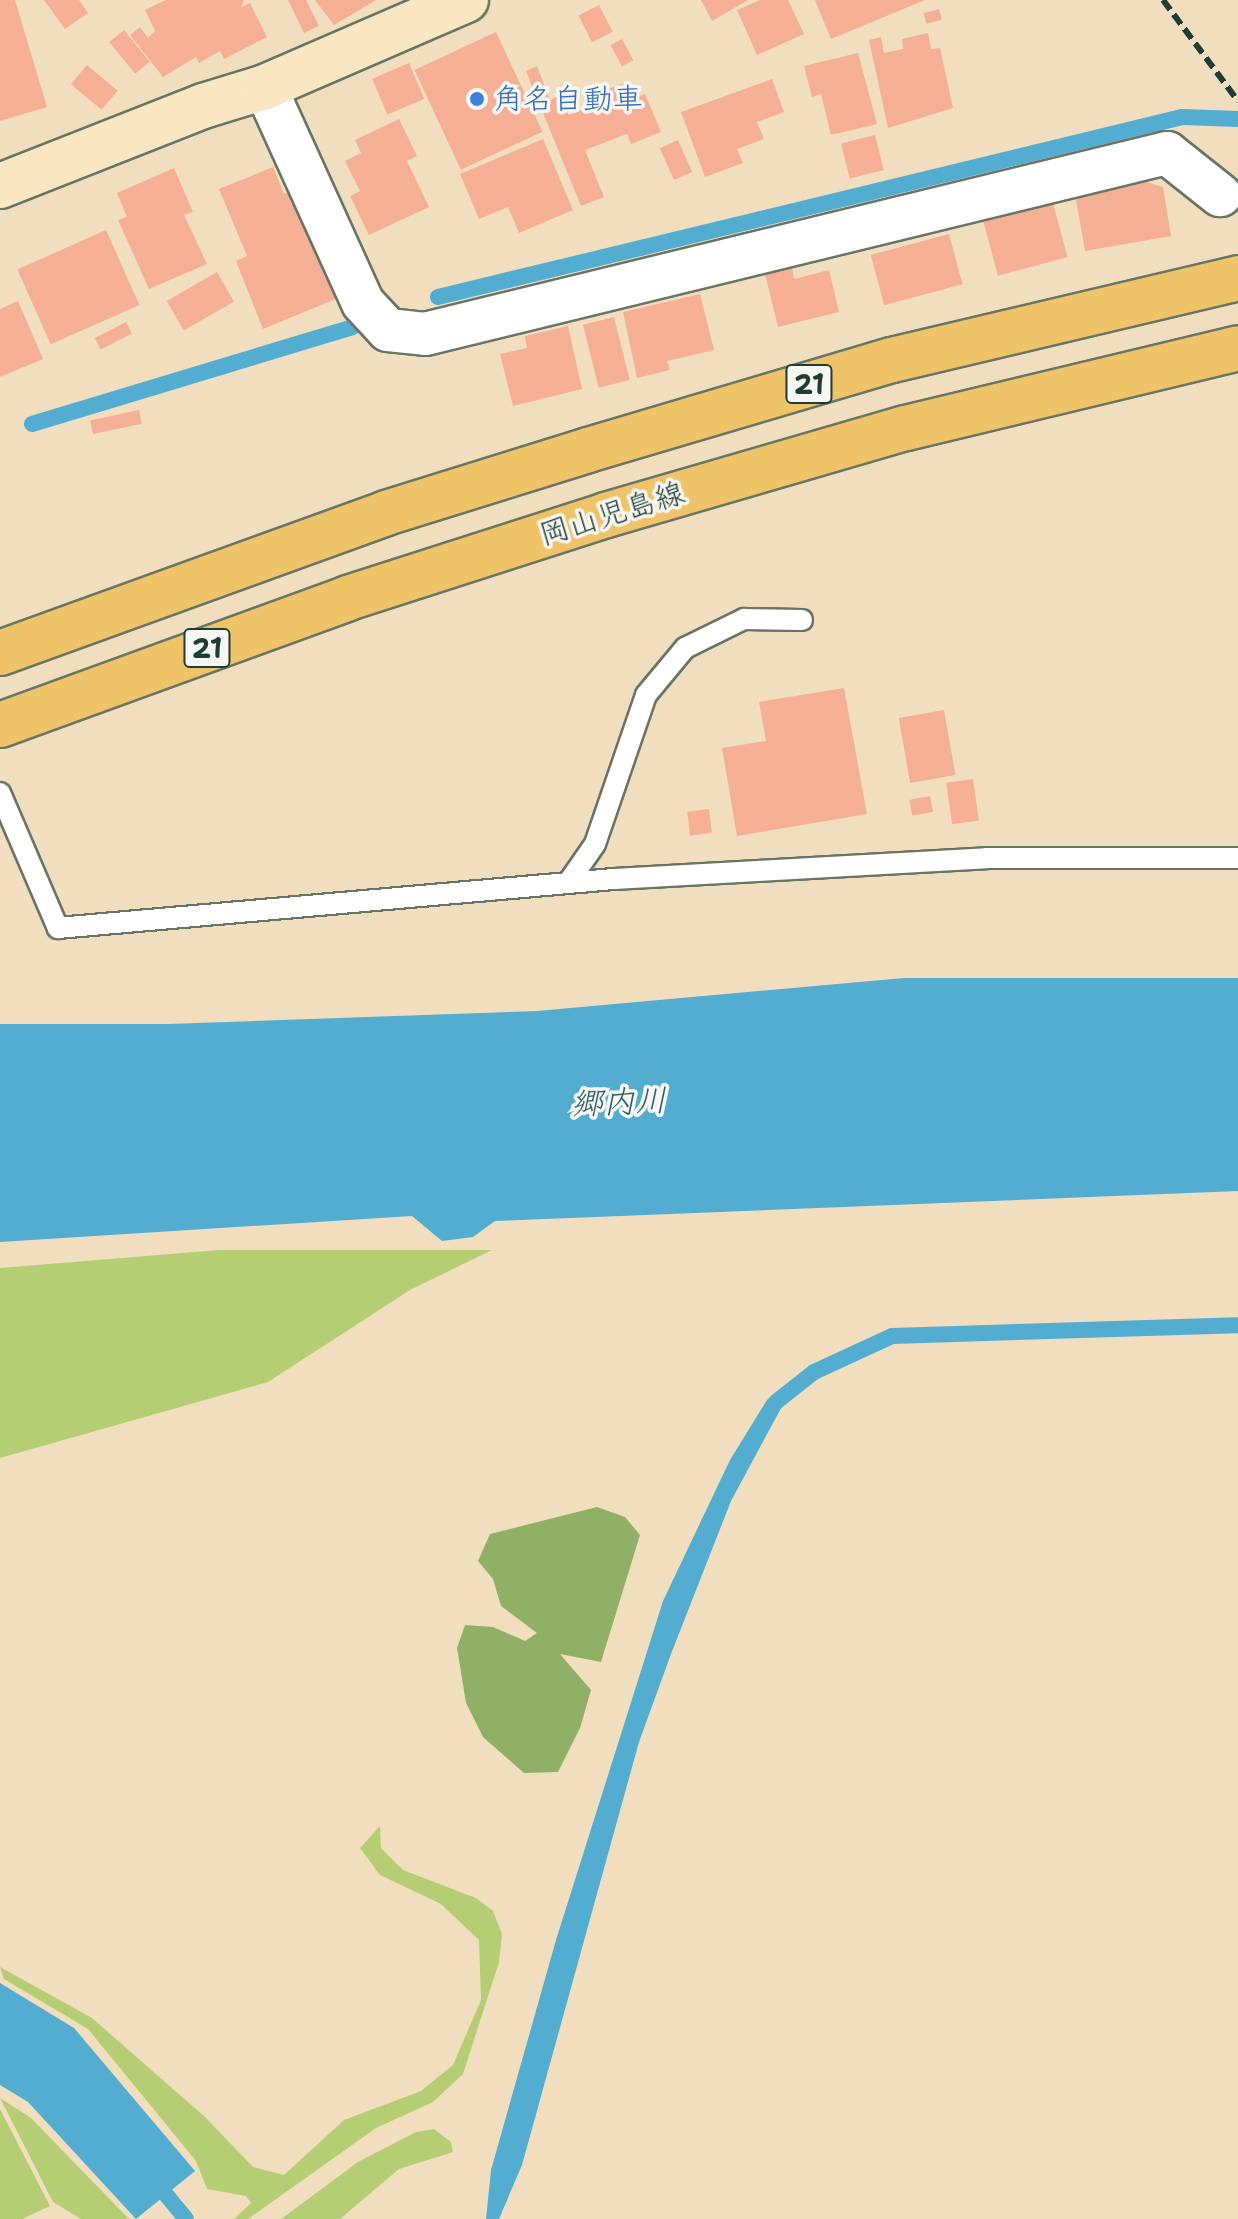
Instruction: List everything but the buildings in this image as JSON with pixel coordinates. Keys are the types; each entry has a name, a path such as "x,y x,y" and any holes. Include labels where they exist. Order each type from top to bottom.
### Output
{"main road":[{"name":"21","path":"0,653 386,513 892,360 1238,278"},
{"name":"岡山児島線","path":"0,725 416,576 906,428 1238,348"}],"street":[{"path":"0,186 203,106 265,87 466,0"},
{"path":"265,87 363,303 388,330 425,334 1167,153 1220,195"}],"lane":[{"path":"568,883 595,844 646,695 685,648 744,619 802,620"},
{"path":"0,793 58,928 568,883 986,858 1238,858"}],"green space":[{"path":"219,1250 492,1250 410,1290 268,1382 0,1458 0,1268"},
{"path":"597,1507 625,1517 640,1535 601,1662 560,1654 591,1690 580,1728 558,1772 524,1773 483,1737 466,1703 457,1648 465,1625 493,1627 525,1641 537,1633 501,1606 493,1579 478,1561 490,1534"},
{"path":"380,1826 381,1848 403,1870 476,1898 493,1911 502,1934 499,1962 463,2074 433,2102 376,2128 248,2219 234,2219 251,2203 246,2196 207,2189 196,2161 88,2029 4,1979 0,1967 92,2018 205,2117 253,2167 284,2175 344,2120 421,2091 453,2065 481,2000 479,1940 441,1904 380,1875 360,1848"},
{"path":"0,2098 31,2118 129,2219 81,2219 53,2202"},
{"path":"0,2109 50,2206 22,2219 0,2219"},
{"path":"434,2129 451,2142 453,2152 399,2169 340,2219 281,2219 358,2162 416,2132"}],"water":[{"name":"郷内川","path":"904,978 1238,978 1238,1191 495,1221 473,1237 442,1241 412,1216 0,1242 0,1024 168,1024 537,1011"},
{"path":"799,1375 731,1501 671,1654 639,1742 522,2165 499,2219 486,2219 491,2170 556,1940 663,1601 730,1460 767,1400"},
{"path":"0,1983 74,2028 195,2171 136,2219 28,2102 0,2085"}],"waterway":[{"path":"438,297 1182,117 1238,119"},
{"path":"32,424 353,327"},
{"path":"776,1402 814,1372 892,1336 1238,1325"},
{"path":"154,2180 186,2219"}],"railway":[{"path":"1163,0 1238,101"}],"place":[{"name":"角名自動車","path":"477,99"}]}
